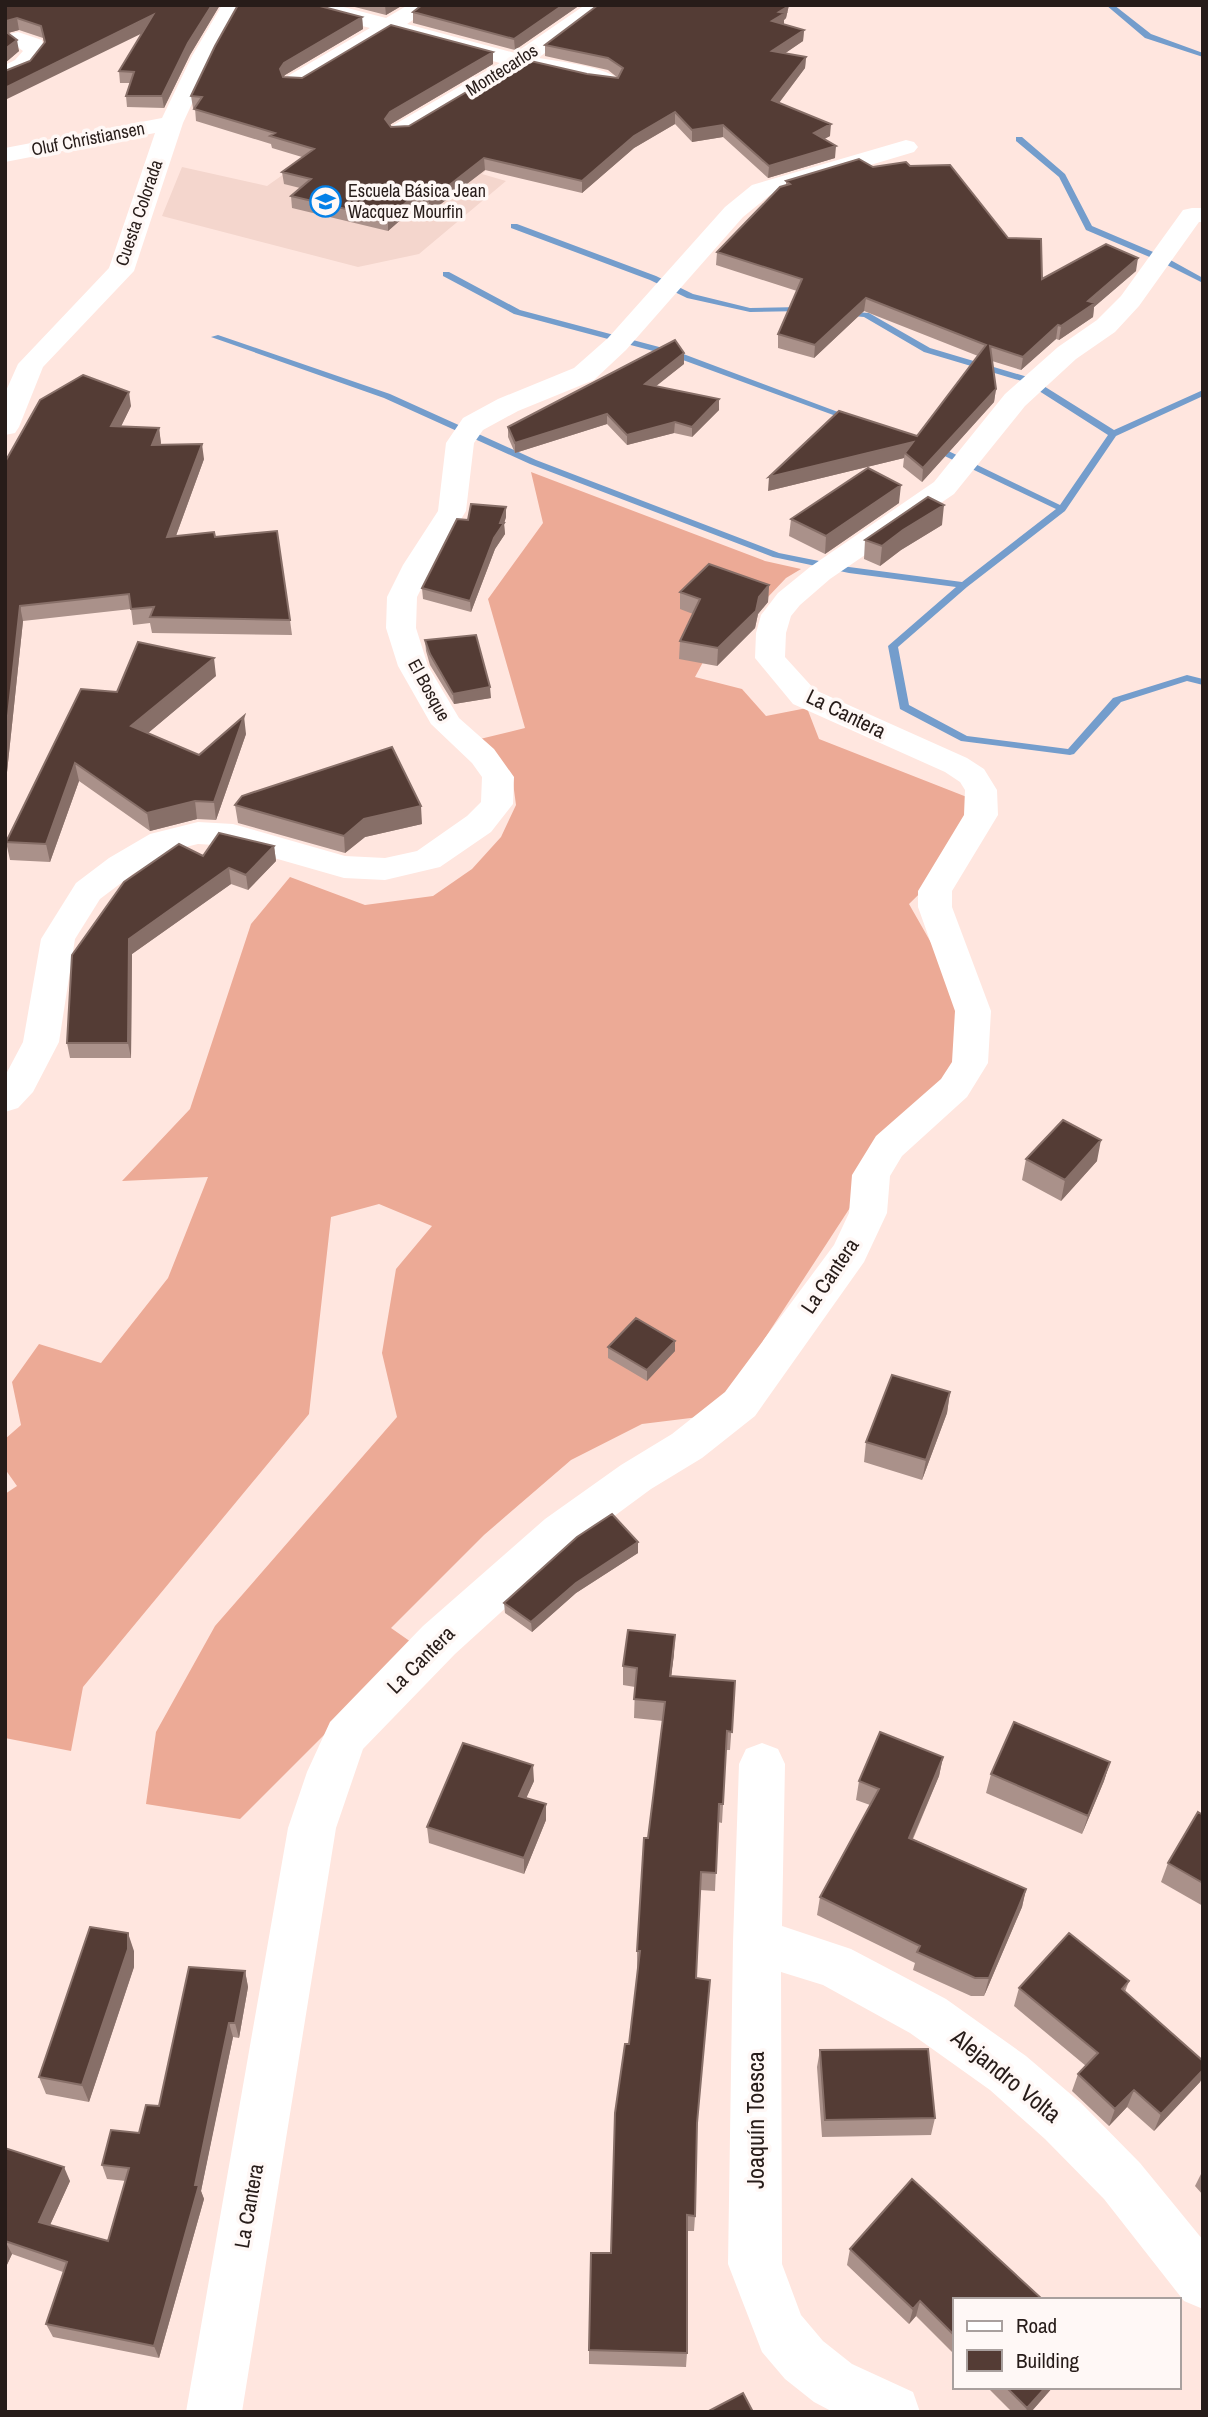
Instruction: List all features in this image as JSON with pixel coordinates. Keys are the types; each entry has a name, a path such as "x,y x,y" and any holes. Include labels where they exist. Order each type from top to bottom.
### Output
{"street":[{"name":"Cuesta Colorada","path":"5,427 10,400 31,364 121,271 171,123 203,57 233,5"},
{"path":"310,5 388,28 519,61 582,73 610,82"},
{"path":"294,82 424,5"},
{"name":"Montecarlos","path":"400,131 519,61 600,5"},
{"path":"5,74 23,65 34,52 34,45 18,39"},
{"name":"Oluf Christiansen","path":"5,155 171,123"},
{"name":"El Bosque","path":"5,1099 20,1083 41,1042 58,939 88,891 121,866 162,842 198,833 233,835 344,867 385,869 428,859 479,824 497,804 498,777 483,756 447,724 413,666 401,628 402,597 418,565 452,511 460,443 473,424 508,405 584,374 617,344 734,212 761,190 906,147"},
{"name":"La Cantera","path":"214,2412 312,1828 330,1772 346,1736 439,1640 560,1532 636,1477 687,1446 740,1404 850,1252 868,1213 871,1175 888,1146 954,1088 970,1063 973,1011 936,907 935,891 981,815 981,790 973,776 957,765 804,697 770,658 771,633 776,615 789,599 820,573 944,488 1015,400 1067,353 1106,326 1129,301 1192,215 1203,215"},
{"name":"Joaquín Toesca","path":"762,1764 757,1942 755,2264 781,2333 804,2360 833,2383 893,2412"},
{"name":"Alejandro Volta","path":"757,1942 834,1965 928,2016 998,2065 1063,2121 1122,2181 1203,2282"}],"shaded area":[{"name":"Escuela Básica Jean Wacquez Mourfin","path":"356,123 500,157 482,174 506,181 419,254 358,267 162,216 182,167 267,186"},
{"path":"531,472 765,561 801,569 786,578 767,598 714,596 687,624 717,636 695,677 742,689 766,716 807,708 819,739 977,801 963,851 909,904 983,1034 885,1154 715,1415 642,1424 571,1460 484,1535 391,1628 421,1649 370,1689 240,1819 146,1804 156,1732 215,1626 397,1417 382,1353 396,1269 432,1226 379,1204 331,1217 309,1414 83,1687 71,1751 5,1738 5,1494 17,1486 5,1469 5,1439 21,1425 12,1382 39,1344 101,1363 168,1278 208,1177 122,1181 190,1109 251,924 290,877 365,905 433,896 472,869 501,837 516,805 512,775 480,739 525,728 488,599 543,523"}],"building":[{"path":"5,5 212,5 188,43 162,96 126,96 134,72 119,71 153,15 5,88 5,71 30,61 45,42 41,26 17,18 5,23"},
{"path":"238,5 316,5 362,17 284,63 280,69 283,77 302,78 391,25 493,52 390,112 385,119 391,127 409,126 522,59 618,78 623,68 608,58 545,45 598,5 787,5 779,12 785,13 772,21 804,30 772,51 806,57 772,100 831,124 814,133 836,146 769,166 723,125 692,130 675,112 634,136 582,181 484,158 429,201 412,197 388,219 291,196 311,179 282,172 314,149 270,136 275,133 194,109 202,97 191,96"},
{"path":"422,5 563,5 514,39 413,12"},
{"path":"5,31 17,40 5,49"},
{"path":"859,159 873,167 906,162 910,166 950,165 1008,238 1041,239 1042,279 1106,244 1138,258 1088,301 1095,303 1061,326 1058,325 1023,357 990,346 996,389 923,468 905,453 913,442 769,477 839,411 917,436 986,345 866,298 815,345 778,334 802,279 717,252 780,187 790,184 786,181"},
{"path":"675,340 684,353 645,384 719,399 692,427 675,422 627,435 607,414 515,443 508,427"},
{"path":"83,375 129,392 111,426 159,428 152,445 202,444 167,537 214,532 215,537 277,531 290,620 150,617 154,607 131,609 129,594 20,606 5,743 5,462 40,400"},
{"path":"868,468 901,485 826,536 791,519"},
{"path":"928,497 944,505 882,546 865,540"},
{"path":"471,504 506,507 500,523 504,523 494,538 470,601 422,588 457,519 468,520"},
{"path":"709,564 769,585 759,597 756,611 718,648 680,641 700,599 680,592"},
{"path":"476,635 490,687 453,694 425,640"},
{"path":"138,642 214,658 131,726 199,755 244,716 214,802 195,801 147,813 75,763 46,844 6,842 81,689 117,692"},
{"path":"392,747 421,806 364,819 344,836 235,805 242,796"},
{"path":"219,833 274,846 246,875 229,868 129,939 128,1043 67,1043 72,955 124,882 179,844 203,856"},
{"path":"1063,1120 1101,1140 1065,1180 1026,1159"},
{"path":"636,1318 675,1341 647,1370 608,1347"},
{"path":"892,1375 950,1392 926,1460 866,1442"},
{"path":"612,1514 638,1542 576,1583 531,1622 504,1603 577,1537"},
{"path":"628,1630 675,1635 670,1676 735,1681 732,1732 727,1731 723,1804 719,1804 716,1873 701,1872 696,1978 710,1980 697,2123 695,2216 687,2215 687,2353 589,2350 591,2253 611,2253 615,2113 625,2044 629,2044 640,1951 637,1951 644,1838 648,1838 665,1702 634,1699 637,1668 623,1666"},
{"path":"1014,1722 1110,1762 1088,1816 991,1774"},
{"path":"880,1732 943,1757 909,1838 1026,1889 989,1978 975,1978 917,1952 920,1946 820,1897 879,1789 859,1781"},
{"path":"463,1743 533,1765 519,1796 546,1804 524,1858 427,1827"},
{"path":"1198,1812 1203,1815 1203,1883 1168,1863"},
{"path":"90,1927 128,1933 128,1949 82,2085 39,2077"},
{"path":"1069,1933 1129,1981 1122,1989 1203,2061 1203,2070 1161,2114 1134,2090 1115,2109 1078,2074 1098,2053 1019,1988"},
{"path":"189,1967 245,1971 235,2023 229,2023 195,2185 199,2185 154,2346 46,2324 67,2262 5,2241 5,2148 64,2167 39,2222 108,2241 129,2168 102,2165 111,2130 139,2133 146,2105 159,2106"},
{"path":"928,2049 935,2118 825,2120 820,2050"},
{"path":"912,2179 1041,2298 953,2298 953,2334 920,2301 913,2309 850,2249"},
{"path":"1008,2389 1044,2389 1027,2408"},
{"path":"743,2393 753,2412 707,2412"}],"waterway":[{"path":"1109,5 1148,36 1203,55"},
{"path":"1019,139 1062,176 1089,228 1162,259 1203,281"},
{"path":"514,226 653,278 690,296 750,310 803,309"},
{"path":"446,274 517,312 675,354 850,418"},
{"path":"846,313 866,315 927,350 1028,380 1113,434"},
{"path":"215,337 387,396 533,462 776,555 849,570 964,585"},
{"path":"1113,434 1203,393"},
{"path":"1062,509 1113,434"},
{"path":"933,447 1062,509"},
{"path":"964,585 1062,509"},
{"path":"964,585 893,646 904,707 965,739 1070,752 1117,700 1187,678 1203,682"}],"place":[{"name":"Escuela Básica Jean Wacquez Mourfin","path":"325,201"}]}
